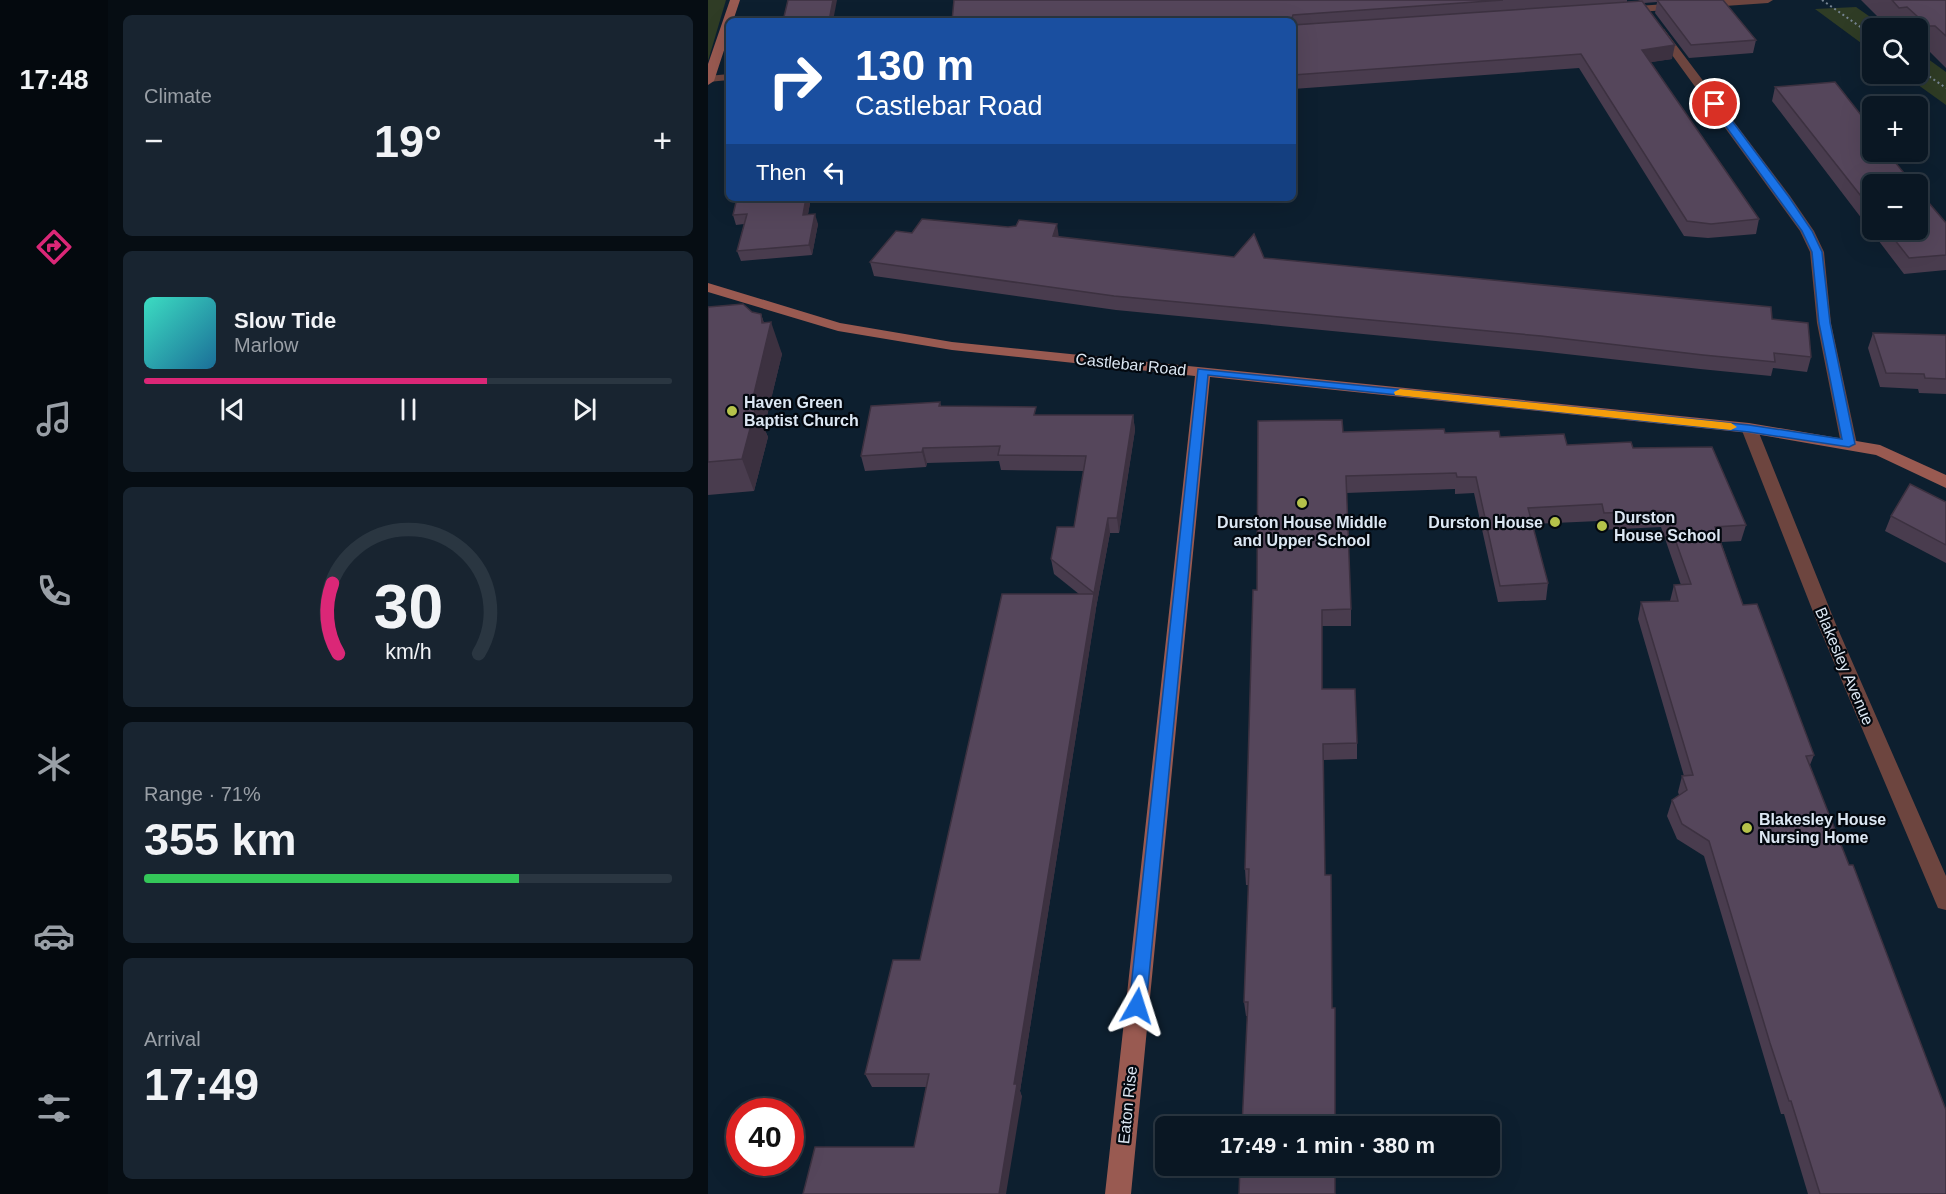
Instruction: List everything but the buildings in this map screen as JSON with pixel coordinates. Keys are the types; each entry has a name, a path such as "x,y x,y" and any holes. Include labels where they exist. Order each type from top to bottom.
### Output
{"main road":[{"path":"729,18 735,0"},
{"path":"708,80 726,27"},
{"name":"Castlebar Road","path":"708,287 849,328 952,346 1749,429 1849,444 1880,450 1946,482"},
{"name":"Eaton Rise","path":"1118,1194 1203,371"}],"street":[{"path":"1614,11 1768,0"},
{"path":"1644,9 1807,231 1820,265 1824,323 1849,444"},
{"path":"708,80 726,77"},
{"name":"Blakesley Avenue","path":"1749,429 1828,627 1946,902"}],"path":[{"path":"1822,0 1862,28"},
{"path":"1928,76 1946,88"}],"green space":[{"path":"708,0 726,0 708,61"},
{"path":"1856,7 1872,18 1862,18 1862,44 1815,9"},
{"path":"1928,59 1946,72 1946,105 1917,84 1928,84"}],"slow traffic":[{"path":"1400,392 1731,427"}],"place":[{"name":"Haven Green Baptist Church","path":"732,411"},
{"name":"Durston House Middle and Upper School","path":"1302,503"},
{"name":"Durston House","path":"1555,522"},
{"name":"Durston House School","path":"1602,526"},
{"name":"Blakesley House Nursing Home","path":"1747,828"}],"route":[{"path":"1137,1006 1203,371 1749,429 1849,444 1824,323 1817,252 1807,231 1785,199 1715,104"}]}
